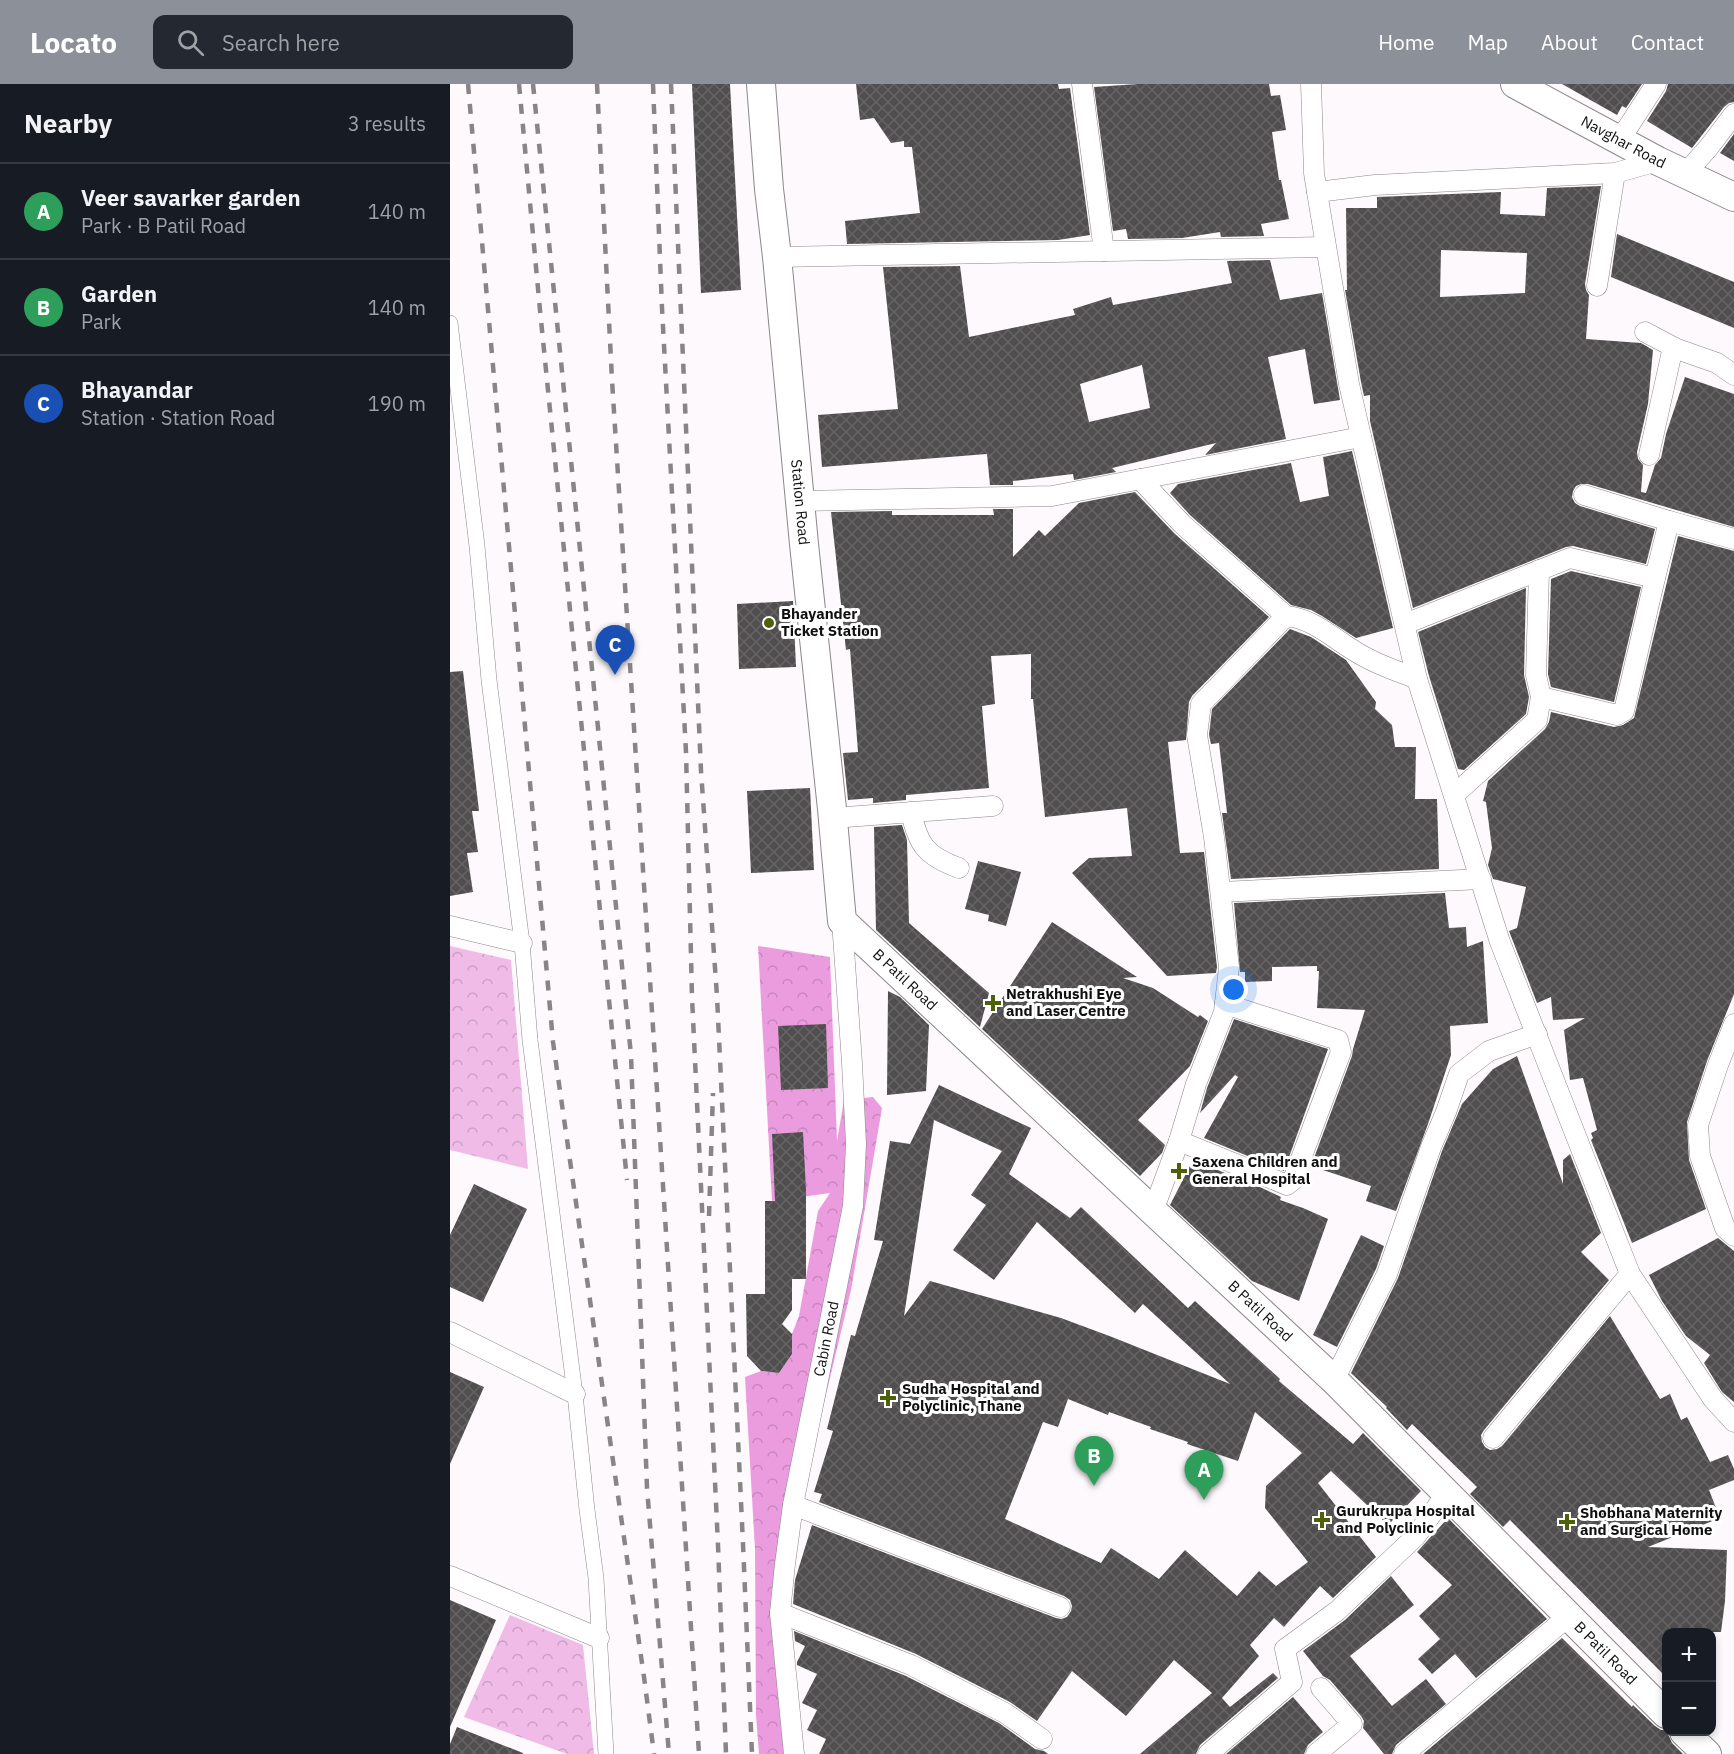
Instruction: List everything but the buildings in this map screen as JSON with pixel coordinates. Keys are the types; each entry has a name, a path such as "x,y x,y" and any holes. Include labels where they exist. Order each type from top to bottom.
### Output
{"main road":[{"name":"Station Road","path":"761,84 769,189 842,921"},
{"name":"Navghar Road","path":"1515,84 1619,141 1734,197"},
{"name":"B Patil Road","path":"842,921 1334,1380 1662,1710"},
{"path":"1689,1736 1707,1754"}],"street":[{"path":"1082,84 1104,251"},
{"path":"1311,84 1314,173 1349,384 1417,679 1480,879 1500,942 1630,1274 1713,1399 1734,1422"},
{"path":"1619,141 1656,84"},
{"path":"1685,174 1734,114"},
{"path":"1317,192 1375,185 1615,173 1658,161"},
{"path":"1597,286 1615,173"},
{"path":"777,257 1325,247"},
{"path":"454,332 482,539 489,680 522,943 530,1040 596,1578 606,1754"},
{"path":"1645,332 1673,347 1717,363 1734,375"},
{"path":"1649,455 1673,347"},
{"path":"800,501 1052,496 1361,437"},
{"path":"1140,479 1182,524 1286,616 1298,617 1366,658 1417,679"},
{"path":"1584,495 1734,539"},
{"path":"1541,697 1617,715 1624,711 1669,521"},
{"path":"1405,624 1570,558 1655,578"},
{"path":"1454,795 1537,720 1541,697 1536,675 1539,570"},
{"path":"1153,1211 1179,1141 1196,1084 1224,1012 1229,967 1214,837 1197,735 1201,705 1286,616"},
{"path":"833,818 993,806"},
{"path":"911,812 916,833 922,845 933,855 959,868"},
{"path":"1221,892 1480,879"},
{"name":"Cabin Road","path":"794,1754 780,1613 785,1564 793,1505 853,1206 856,1144 842,921"},
{"path":"450,926 522,943"},
{"path":"1179,1141 1287,1185 1293,1180 1341,1052 1338,1040 1225,1004"},
{"path":"1734,1024 1698,1125 1700,1156 1725,1228 1734,1236"},
{"path":"1334,1380 1387,1274 1459,1074 1489,1052 1536,1034"},
{"path":"1493,1437 1630,1274"},
{"path":"450,1332 575,1394"},
{"path":"1208,1754 1292,1682 1285,1649 1337,1611 1415,1537 1447,1493"},
{"path":"793,1505 1060,1607"},
{"path":"450,1576 599,1638"},
{"path":"780,1613 911,1665 1005,1713 1042,1739"},
{"path":"1404,1754 1569,1616"},
{"path":"1316,1754 1352,1724 1321,1688"}],"green space":[{"path":"450,946 511,960 528,1169 450,1150"},
{"path":"758,946 830,957 837,1141 844,1100 873,1097 882,1108 851,1290 807,1474 788,1579 791,1652 803,1754 759,1754 756,1715 755,1549 745,1377 761,1371 779,1373 792,1354 792,1334 799,1316 818,1211 830,1193 772,1201"},
{"path":"510,1615 583,1645 594,1754 567,1754 464,1717"}],"railway":[{"path":"468,84 553,1042 654,1754"},
{"path":"519,84 627,1180"},
{"path":"533,84 631,1055 647,1488 669,1754"},
{"path":"597,84 612,380 699,1754"},
{"path":"653,84 662,308 686,752 692,997 726,1754"},
{"path":"671,84 701,771 717,996 752,1754"},
{"path":"709,1216 713,1093"}],"place":[{"name":"Bhayander Ticket Station","path":"769,623"},
{"name":"Bhayandar","path":"615,675"},
{"name":"Netrakhushi Eye and Laser Centre","path":"993,1003"},
{"name":"Saxena Children and General Hospital","path":"1179,1171"},
{"name":"Sudha Hospital and Polyclinic, Thane","path":"888,1398"},
{"name":"Garden","path":"1094,1486"},
{"name":"Veer savarker garden","path":"1204,1500"},
{"name":"Gurukrupa Hospital and Polyclinic","path":"1322,1520"},
{"name":"Shobhana Maternity and Surgical Home","path":"1567,1522"}]}
